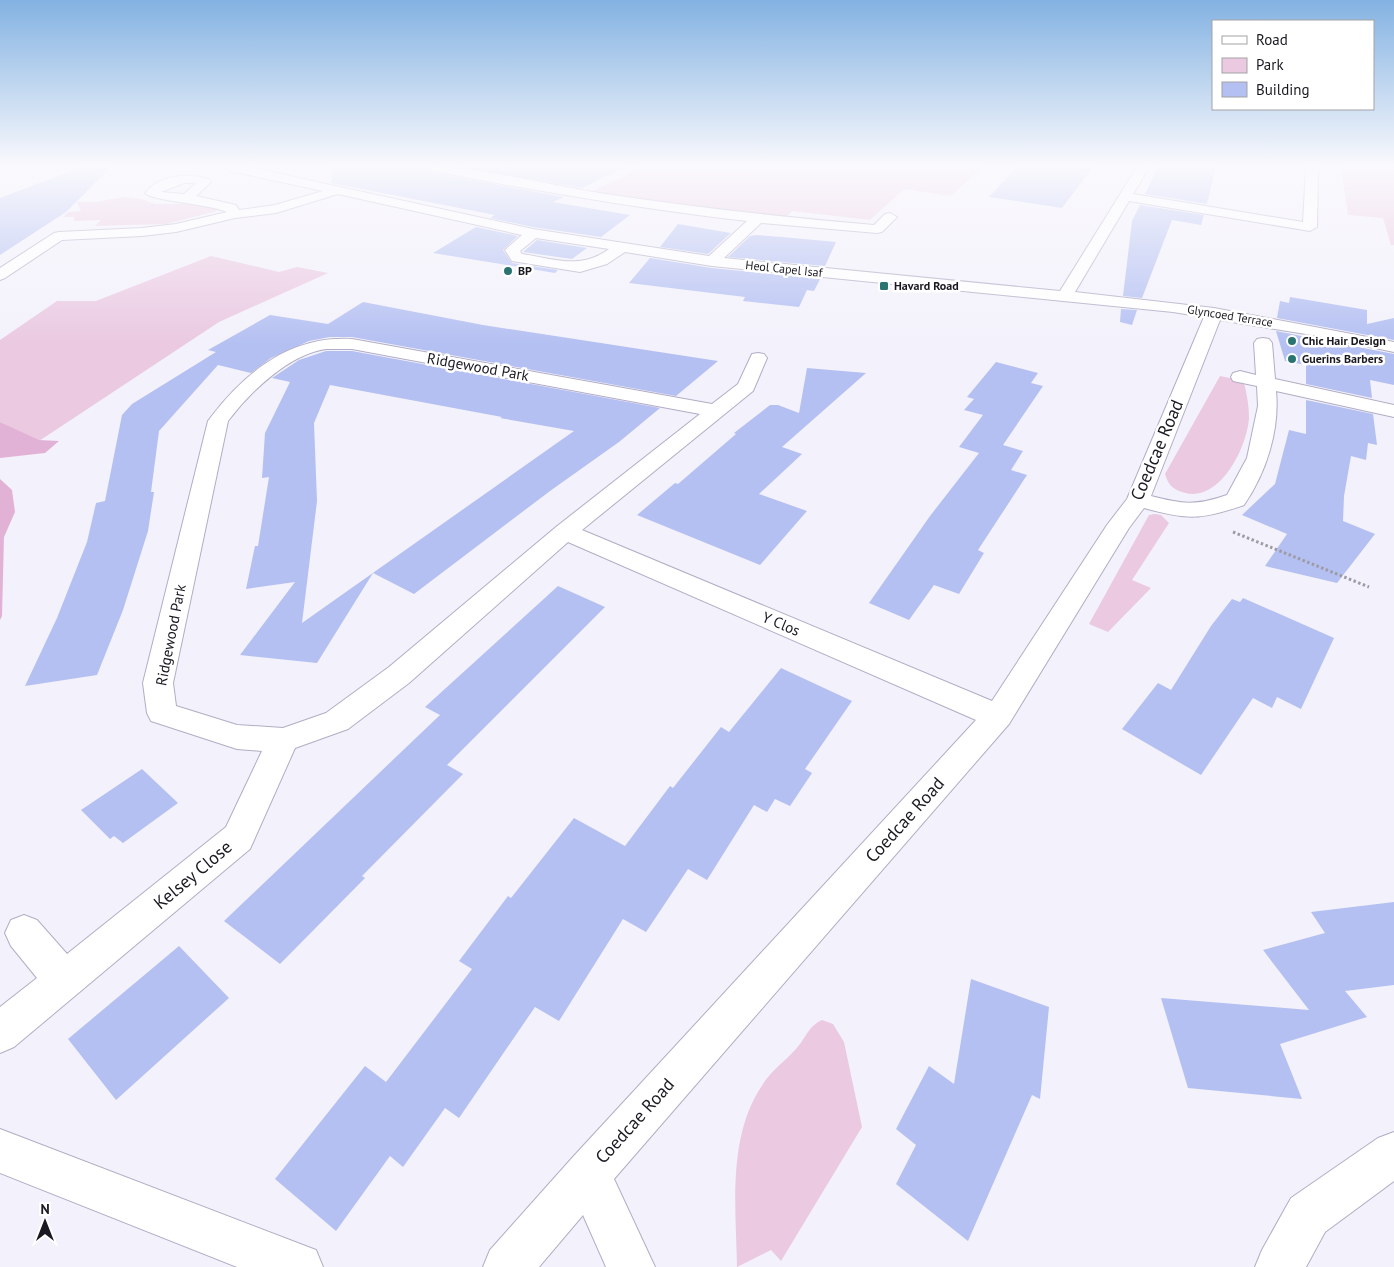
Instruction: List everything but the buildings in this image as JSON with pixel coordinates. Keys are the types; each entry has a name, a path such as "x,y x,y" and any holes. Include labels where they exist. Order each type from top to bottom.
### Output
{"street":[{"path":"0,275 59,236 142,232 184,226"},
{"name":"Heol Capel Isaf","path":"502,226 533,233 712,261 1065,296"},
{"path":"712,261 749,226"},
{"path":"843,226 877,229 880,226"},
{"path":"1065,296 1107,226"},
{"path":"533,233 512,250 517,258 580,267 602,261 622,247"},
{"name":"Glyncoed Terrace","path":"1065,296 1214,313 1394,347"},
{"name":"Coedcae Road","path":"507,1267 998,716 1119,525 1138,500 1214,313"},
{"name":"Ridgewood Park","path":"716,411 362,346 338,343 311,346 293,354 246,387 230,403 218,421 158,683 162,713 237,737 283,740 338,721 400,675 565,532 746,387 758,358"},
{"path":"1138,500 1177,510 1206,510 1236,500 1258,458 1268,406 1264,343"},
{"path":"1240,377 1394,411"},
{"name":"Y Clos","path":"565,532 998,716"},
{"name":"Kelsey Close","path":"0,1033 238,838 283,740"},
{"path":"24,933 64,981"},
{"path":"0,1151 299,1267"},
{"path":"1279,1267 1308,1215 1394,1154"},
{"path":"588,1174 631,1267"}],"path":[{"path":"1177,510 1369,587"}],"green space":[{"path":"1385,226 1394,226 1394,245 1391,245"},
{"path":"211,256 279,272 297,267 328,273 219,322 39,441 0,422 0,340 57,301 96,301"},
{"path":"1220,376 1244,383 1249,418 1243,444 1229,471 1219,482 1208,490 1195,494 1182,492 1171,486 1165,474"},
{"path":"1149,515 1161,515 1169,523 1132,580 1151,588 1108,632 1089,624"},
{"path":"822,1020 833,1024 844,1042 862,1127 781,1261 771,1250 737,1267 736,1172 744,1126 752,1104 766,1079 799,1046 813,1026"}],"shaded area":[{"path":"0,422 39,440 59,441 45,453 0,458"},
{"path":"0,479 12,490 15,512 4,537 2,616 0,620"}],"place":[{"name":"BP","path":"508,271"},
{"name":"Havard Road","path":"884,286"},
{"name":"Chic Hair Design","path":"1292,341"},
{"name":"Guerins Barbers","path":"1292,359"}]}
